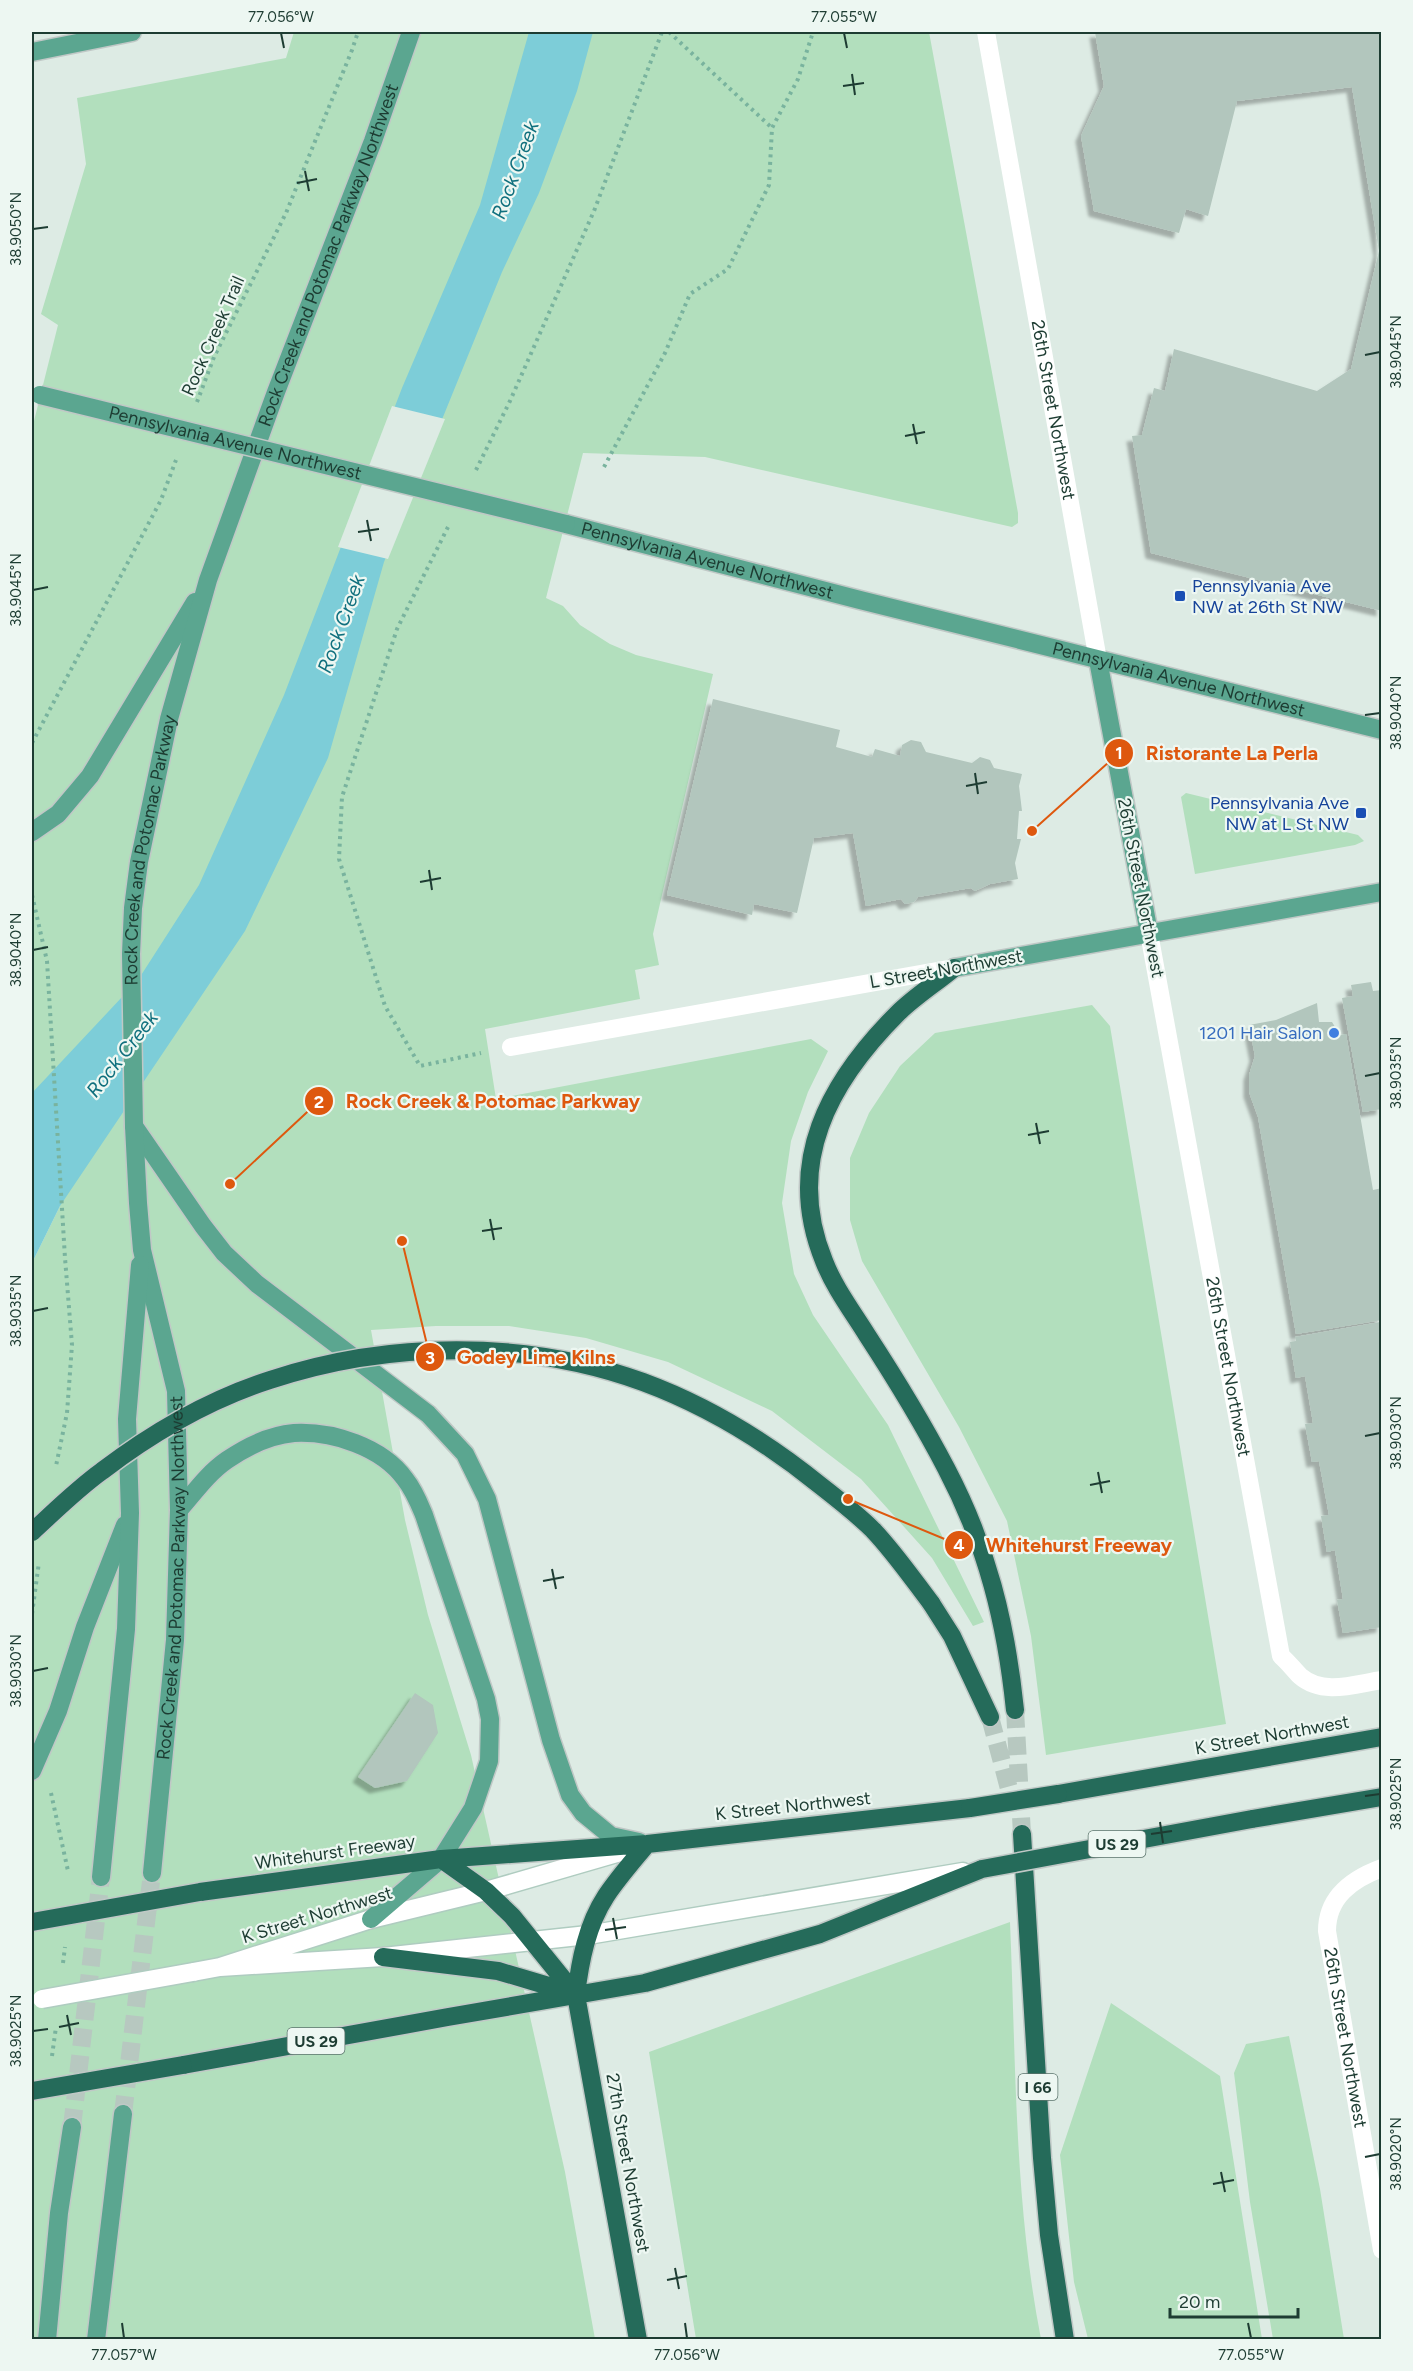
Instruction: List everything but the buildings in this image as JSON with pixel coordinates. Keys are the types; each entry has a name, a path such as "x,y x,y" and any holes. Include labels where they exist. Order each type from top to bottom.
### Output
{"highway":[{"path":"954,968 900,1011 852,1063 834,1091 814,1146 810,1172 810,1203 814,1230 828,1270 946,1467 969,1516 986,1560 1000,1609 1010,1657 1016,1710"},
{"path":"32,1532 99,1473 135,1447 224,1399 270,1380 323,1365 396,1353 451,1350 546,1358 598,1369 642,1382 726,1420 807,1474 873,1530 931,1603 957,1645 990,1717"},
{"name":"K Street Northwest","path":"646,1844 970,1809 1382,1737"},
{"name":"K Street Northwest","path":"576,1995 645,1983 820,1934 982,1869 1382,1797"},
{"name":"I 66","path":"1022,1834 1043,2169 1049,2235 1065,2340"},
{"path":"576,1995 578,1974 588,1935 606,1896 646,1844"},
{"name":"Whitehurst Freeway","path":"32,1922 200,1892 441,1859 646,1844"},
{"path":"441,1859 486,1891 512,1916 576,1995"},
{"path":"382,1957 498,1971 576,1995"},
{"name":"US 29","path":"32,2091 576,1995"},
{"name":"27th Street Northwest","path":"576,1995 638,2338"}],"main road":[{"path":"32,52 132,32"},
{"name":"Rock Creek and Potomac Parkway Northwest","path":"208,580 276,392 373,141 411,32"},
{"name":"Pennsylvania Avenue Northwest","path":"36,394 566,524 1382,730"},
{"path":"32,832 58,814 90,776 208,580"},
{"name":"Rock Creek and Potomac Parkway","path":"134,1126 132,954 133,908 139,862 169,719 208,580"},
{"name":"26th Street Northwest","path":"1098,660 1149,933"},
{"name":"L Street Northwest","path":"954,968 1382,892"},
{"path":"134,1126 224,1253 257,1284 428,1414 465,1454 487,1499 551,1740 570,1795 583,1813 611,1836 646,1844"},
{"name":"Rock Creek and Potomac Parkway Northwest","path":"101,1877 126,1629 130,1513 127,1419 142,1250 134,1126"},
{"name":"Rock Creek and Potomac Parkway Northwest","path":"142,1250 176,1391 179,1510 175,1640 152,1874"},
{"path":"179,1510 225,1461 270,1438 294,1433 320,1434 344,1439 365,1447 388,1461 404,1477 414,1493 424,1515 486,1699 490,1719 489,1761 473,1808 441,1859 371,1919"},
{"path":"32,1771 58,1711 85,1627 130,1513"},
{"path":"96,2340 123,2114"},
{"path":"47,2340 59,2213 72,2127"}],"street":[{"name":"26th Street Northwest","path":"986,32 1098,660"},
{"name":"26th Street Northwest","path":"1149,933 1277,1638"},
{"name":"L Street Northwest","path":"511,1047 954,968"},
{"name":"K Street Northwest","path":"1277,1638 1281,1656 1302,1677 1321,1687 1334,1688 1382,1680"},
{"name":"K Street Northwest","path":"220,1967 371,1919 486,1891 646,1844"},
{"name":"26th Street Northwest","path":"1382,1868 1353,1882 1336,1899 1327,1917 1327,1931 1382,2250"},
{"name":"K Street Northwest","path":"37,2000 220,1967 382,1957 588,1935 982,1869"}],"path":[{"name":"Rock Creek Trail","path":"194,412 214,357 286,213 358,32"},
{"path":"474,474 510,401 594,211 663,32"},
{"path":"669,32 772,128"},
{"path":"604,467 665,353 690,294 728,269 769,185 772,128 798,79 813,32"},
{"path":"32,743 161,500 177,456"},
{"path":"449,525 398,629 342,797 339,859 385,1006 420,1066 511,1047"},
{"path":"32,895 34,916 47,961 64,1258 72,1345 67,1413 55,1471"},
{"path":"32,1614 39,1561"}],"green space":[{"path":"294,32 929,32 1018,513 1018,523 1012,527 705,457 583,453 546,598 563,606 580,625 610,644 636,655 713,674 653,934 659,965 635,970 640,999 485,1029 496,1099 811,1039 828,1051 808,1092 791,1141 782,1203 794,1274 813,1315 888,1425 984,1622 973,1626 932,1558 861,1479 772,1411 668,1362 586,1338 509,1326 436,1326 371,1330 405,1520 428,1615 471,1755 565,2172 595,2339 32,2340 32,1263 60,1206 32,1155 32,429 58,325 41,314 86,164 77,98 286,58"},
{"path":"1186,793 1358,835 1364,841 1355,845 1195,874 1181,797"},
{"path":"1092,1005 1110,1026 1226,1724 1046,1755 1031,1636 1007,1521 959,1427 862,1261 850,1220 850,1158 869,1113 900,1066 935,1033"},
{"path":"1010,1922 1021,2184 1032,2287 1041,2339 696,2339 649,2052"},
{"path":"1111,2003 1220,2076 1262,2339 1088,2339 1074,2282 1060,2155"},
{"path":"1289,2036 1320,2189 1344,2339 1273,2339 1250,2202 1234,2073 1246,2044"}],"water":[{"name":"Rock Creek","path":"529,32 593,32 577,91 539,193 502,272 384,562 328,758 245,931 60,1206 32,1263 32,1093 138,980 199,885 284,695 402,388 480,205"}],"pier":[{"path":"392,406 445,419 388,559 338,547"}],"tunnel":[{"path":"1015,1710 1022,1834"},
{"path":"990,1717 1012,1800"},
{"path":"123,2114 152,1873"},
{"path":"72,2127 101,1877"}],"place":[{"name":"Pennsylvania Ave NW at 26th St NW","path":"1180,596"},
{"name":"Pennsylvania Ave NW at L St NW","path":"1361,813"},
{"name":"Ristorante La Perla","path":"1032,831"},
{"name":"1201 Hair Salon","path":"1334,1033"},
{"name":"Rock Creek & Potomac Parkway","path":"230,1184"},
{"name":"Godey Lime Kilns","path":"402,1241"},
{"name":"Whitehurst Freeway","path":"848,1499"}]}
